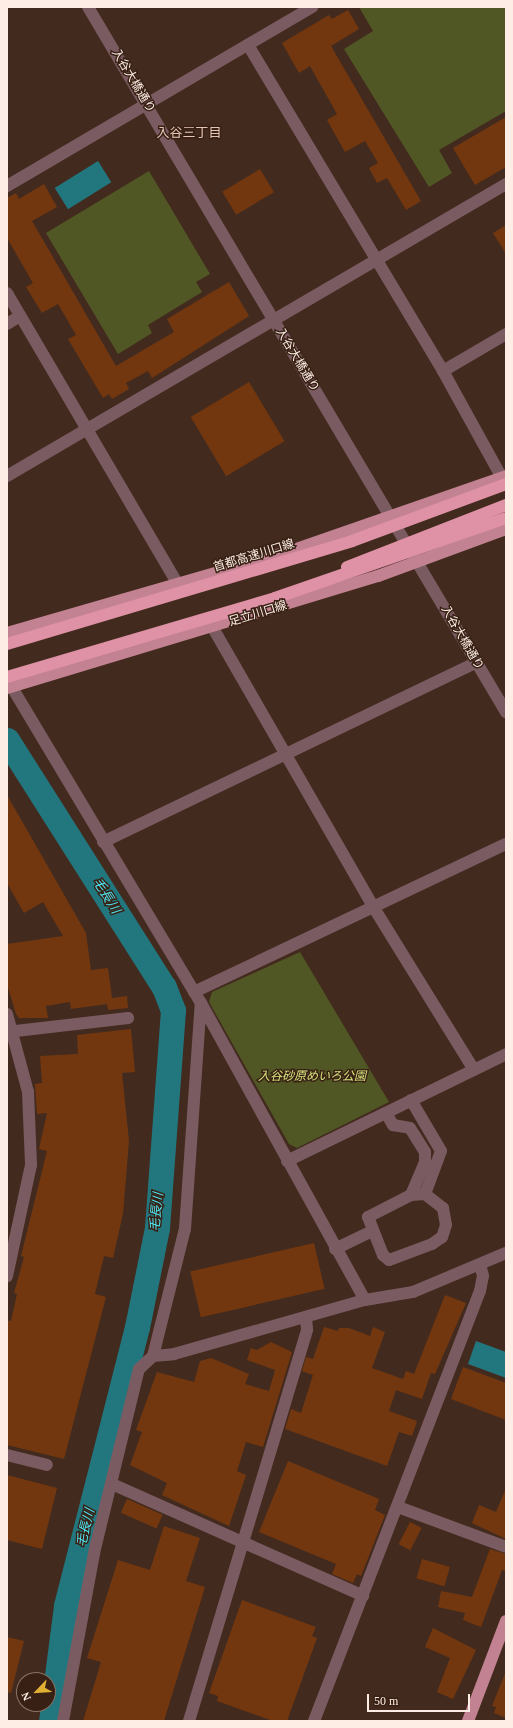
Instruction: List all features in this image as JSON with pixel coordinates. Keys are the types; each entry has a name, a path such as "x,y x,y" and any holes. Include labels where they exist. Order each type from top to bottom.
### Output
{"highway":[{"name":"首都高速川口線","path":"7,644 352,541 505,479"},
{"path":"137,640 290,587 506,506"},
{"path":"8,682 383,563 506,518"}],"main road":[{"path":"7,634 178,585 391,518 505,479"},
{"name":"足立川口線","path":"8,682 213,628 418,562 506,528"},
{"path":"468,1721 506,1621"}],"street":[{"name":"入谷大橋通り","path":"88,7 147,104 506,712"},
{"path":"7,186 312,7"},
{"path":"248,45 375,260 443,371 505,479"},
{"path":"7,476 506,184"},
{"path":"7,293 178,585"},
{"path":"7,324 20,316"},
{"path":"443,371 506,334"},
{"path":"213,628 287,753 374,908 474,1070"},
{"path":"103,842 477,662"},
{"path":"8,682 201,1003 335,1249 365,1300"},
{"path":"194,992 374,908 506,844"},
{"path":"63,1721 94,1553 139,1369 153,1356 185,1229 201,1003"},
{"path":"7,1014 10,1032 28,1092 31,1165 7,1276"},
{"path":"10,1032 128,1018"},
{"path":"287,1161 506,1054"},
{"path":"411,1100 441,1151 425,1194"},
{"path":"386,1113 393,1125 410,1128 425,1152 425,1162 410,1195"},
{"path":"425,1194 443,1208 446,1225 442,1238 399,1259 389,1260 372,1231 368,1218 371,1214 410,1195 425,1194"},
{"path":"335,1249 372,1231"},
{"path":"153,1356 174,1354 365,1300 413,1292 506,1253"},
{"path":"314,1721 398,1507 480,1291 483,1276 480,1264"},
{"path":"193,1720 242,1544 307,1329 306,1317"},
{"path":"7,1455 47,1465"},
{"path":"112,1484 242,1544 363,1596"},
{"path":"398,1507 506,1547"}],"green space":[{"path":"359,7 506,7 506,111 439,150 452,173 429,187 344,49 373,31"},
{"path":"149,171 210,274 196,282 202,292 148,325 152,333 118,354 46,233"},
{"name":"入谷砂原めいろ公園","path":"300,952 389,1102 297,1148 289,1144 209,1002 212,992"}],"water":[{"path":"98,161 111,182 68,209 55,188"},
{"path":"476,1341 506,1352 506,1378 468,1364"}],"building":[{"path":"348,10 359,29 331,46 421,201 406,210 387,178 377,183 369,168 378,163 365,141 345,152 327,120 337,114 310,66 299,73 282,43 329,15 332,19"},
{"path":"506,117 506,167 475,185 453,148"},
{"path":"260,169 274,192 236,215 222,192"},
{"path":"44,184 57,207 32,221 116,366 174,332 167,319 229,282 249,316 152,378 148,371 126,383 129,389 112,399 109,394 103,398 68,339 76,335 58,304 42,313 26,287 33,283 7,238 7,198 16,193 19,199"},
{"path":"506,225 506,254 493,233"},
{"path":"249,382 285,441 226,476 191,417"},
{"path":"7,795 86,933 91,970 108,968 112,998 127,996 128,1008 108,1010 107,1004 71,1009 70,1002 46,1006 48,1018 19,1018 16,1014 7,984 7,944 63,936 43,902 24,913 7,883"},
{"path":"131,1029 135,1072 122,1073 129,1141 123,1214 113,1258 104,1256 95,1294 106,1297 64,1459 7,1445 7,1320 11,1321 17,1294 14,1293 24,1257 21,1256 47,1151 39,1149 47,1113 37,1114 35,1084 42,1083 40,1056 78,1054 77,1035"},
{"path":"314,1243 325,1289 201,1317 190,1272"},
{"path":"445,1295 466,1303 435,1374 431,1373 422,1399 396,1390 389,1411 417,1421 412,1436 399,1432 387,1466 285,1429 291,1409 301,1413 313,1375 302,1371 306,1357 313,1359 324,1327 338,1331 339,1328 349,1328 370,1336 373,1327 385,1332 372,1368 403,1379 406,1371 414,1374"},
{"path":"271,1342 292,1352 263,1447 246,1442 237,1471 246,1475 229,1526 162,1495 167,1483 130,1465 142,1432 136,1430 157,1372 194,1382 200,1361 211,1358 249,1374 245,1384 269,1391 275,1370 247,1360 251,1348 257,1350"},
{"path":"463,1367 506,1383 506,1420 451,1399"},
{"path":"288,1461 379,1499 375,1510 385,1515 361,1576 357,1574 353,1583 332,1574 336,1564 259,1532"},
{"path":"7,1475 57,1488 42,1549 7,1540"},
{"path":"506,1488 506,1539 472,1523 479,1505 496,1512"},
{"path":"127,1499 163,1515 157,1529 121,1513"},
{"path":"410,1522 422,1528 410,1550 399,1544"},
{"path":"164,1526 200,1538 186,1581 205,1587 164,1721 83,1721 101,1662 87,1658 118,1560 150,1570"},
{"path":"490,1549 506,1554 506,1571 502,1570 481,1627 463,1620 465,1613 438,1607 441,1591 472,1597"},
{"path":"422,1559 450,1567 444,1586 416,1578"},
{"path":"242,1600 316,1627 312,1636 317,1638 287,1721 273,1721 217,1701 218,1696 209,1693"},
{"path":"433,1628 476,1650 453,1699 437,1692 450,1658 425,1647"},
{"path":"7,1637 24,1641 11,1693 7,1692"},
{"path":"506,1671 506,1718 494,1713 496,1707 492,1706"}],"waterway":[{"name":"毛長川","path":"7,740 164,987 173,1010 157,1228 137,1327 66,1606 51,1721"}],"district":[{"name":"入谷三丁目","path":"189,133"}]}
